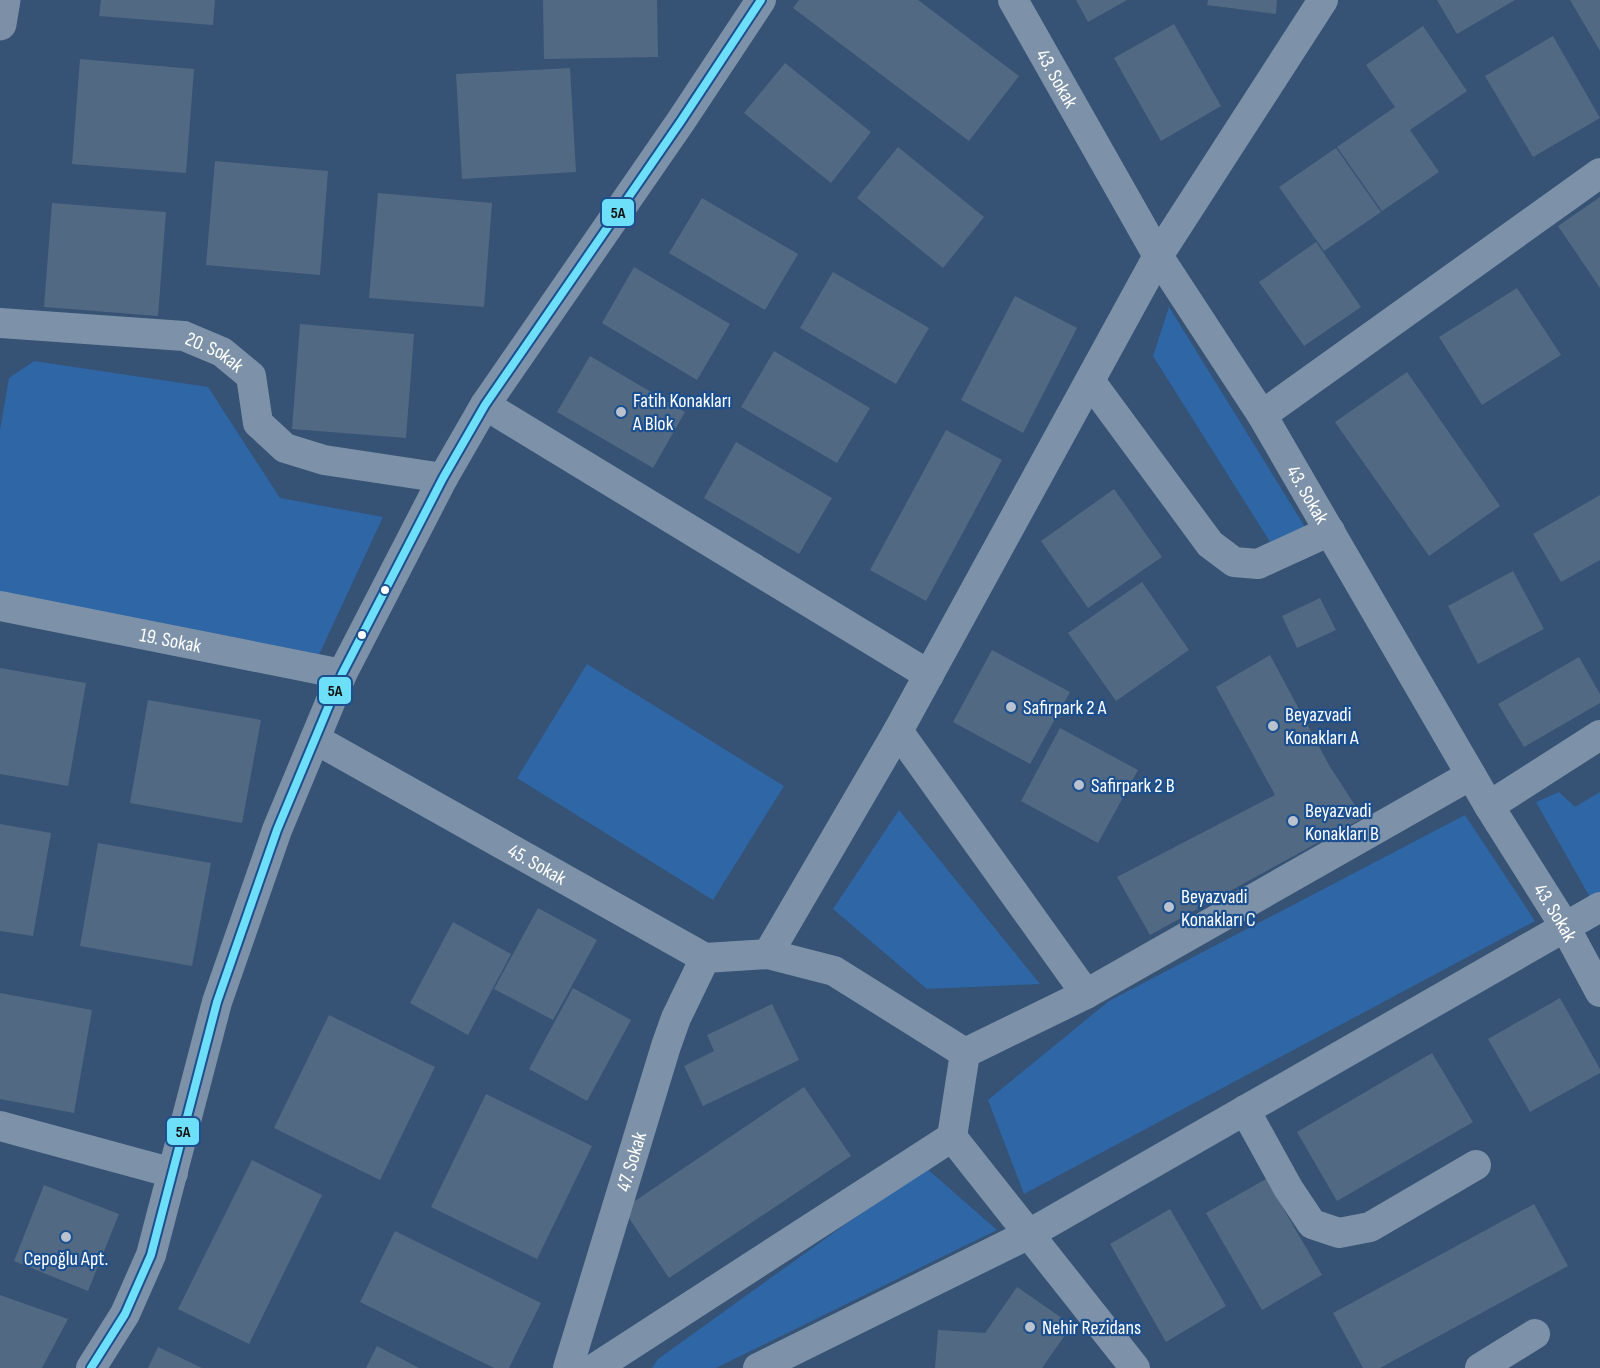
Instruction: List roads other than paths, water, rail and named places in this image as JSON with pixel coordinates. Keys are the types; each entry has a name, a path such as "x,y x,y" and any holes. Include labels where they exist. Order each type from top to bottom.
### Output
{"main road":[{"path":"0,24 4,0"}],"street":[{"path":"91,1368 125,1314 152,1255 217,1002 277,830 342,674 443,478 485,405 681,121 761,0"},
{"name":"43. Sokak","path":"1013,0 1158,256 1262,415 1489,806 1564,926 1600,992"},
{"path":"768,954 898,731 1158,256 1323,0"},
{"path":"1262,415 1600,173"},
{"name":"20. Sokak","path":"0,323 184,336 222,352 251,376 258,423 285,448 324,460 443,478"},
{"path":"1090,381 1210,544 1234,562 1258,564 1330,531"},
{"path":"485,405 929,675"},
{"name":"19. Sokak","path":"0,606 342,674"},
{"path":"898,731 1086,994"},
{"path":"1489,806 1600,735"},
{"name":"45. Sokak","path":"315,739 705,958"},
{"path":"965,1053 1086,994 1471,775"},
{"path":"758,1368 1029,1234 1600,907"},
{"path":"705,958 768,954 834,971 965,1053"},
{"name":"47. Sokak","path":"568,1368 666,1046 676,1018 705,958"},
{"path":"965,1053 952,1137 1135,1368"},
{"path":"1245,1110 1288,1188 1312,1224 1339,1233 1370,1227 1476,1165"},
{"path":"0,1126 173,1173"},
{"path":"595,1368 952,1137"},
{"path":"1480,1368 1534,1334"}],"place":[{"name":"Fatih Konakları A Blok","path":"621,412"},
{"name":"Safirpark 2 A","path":"1011,707"},
{"name":"Beyazvadi Konakları A","path":"1273,726"},
{"name":"Safirpark 2 B","path":"1079,785"},
{"name":"Beyazvadi Konakları B","path":"1293,821"},
{"name":"Beyazvadi Konakları C","path":"1169,907"},
{"name":"Cepoğlu Apt.","path":"66,1237"},
{"name":"Nehir Rezidans","path":"1030,1327"}]}
